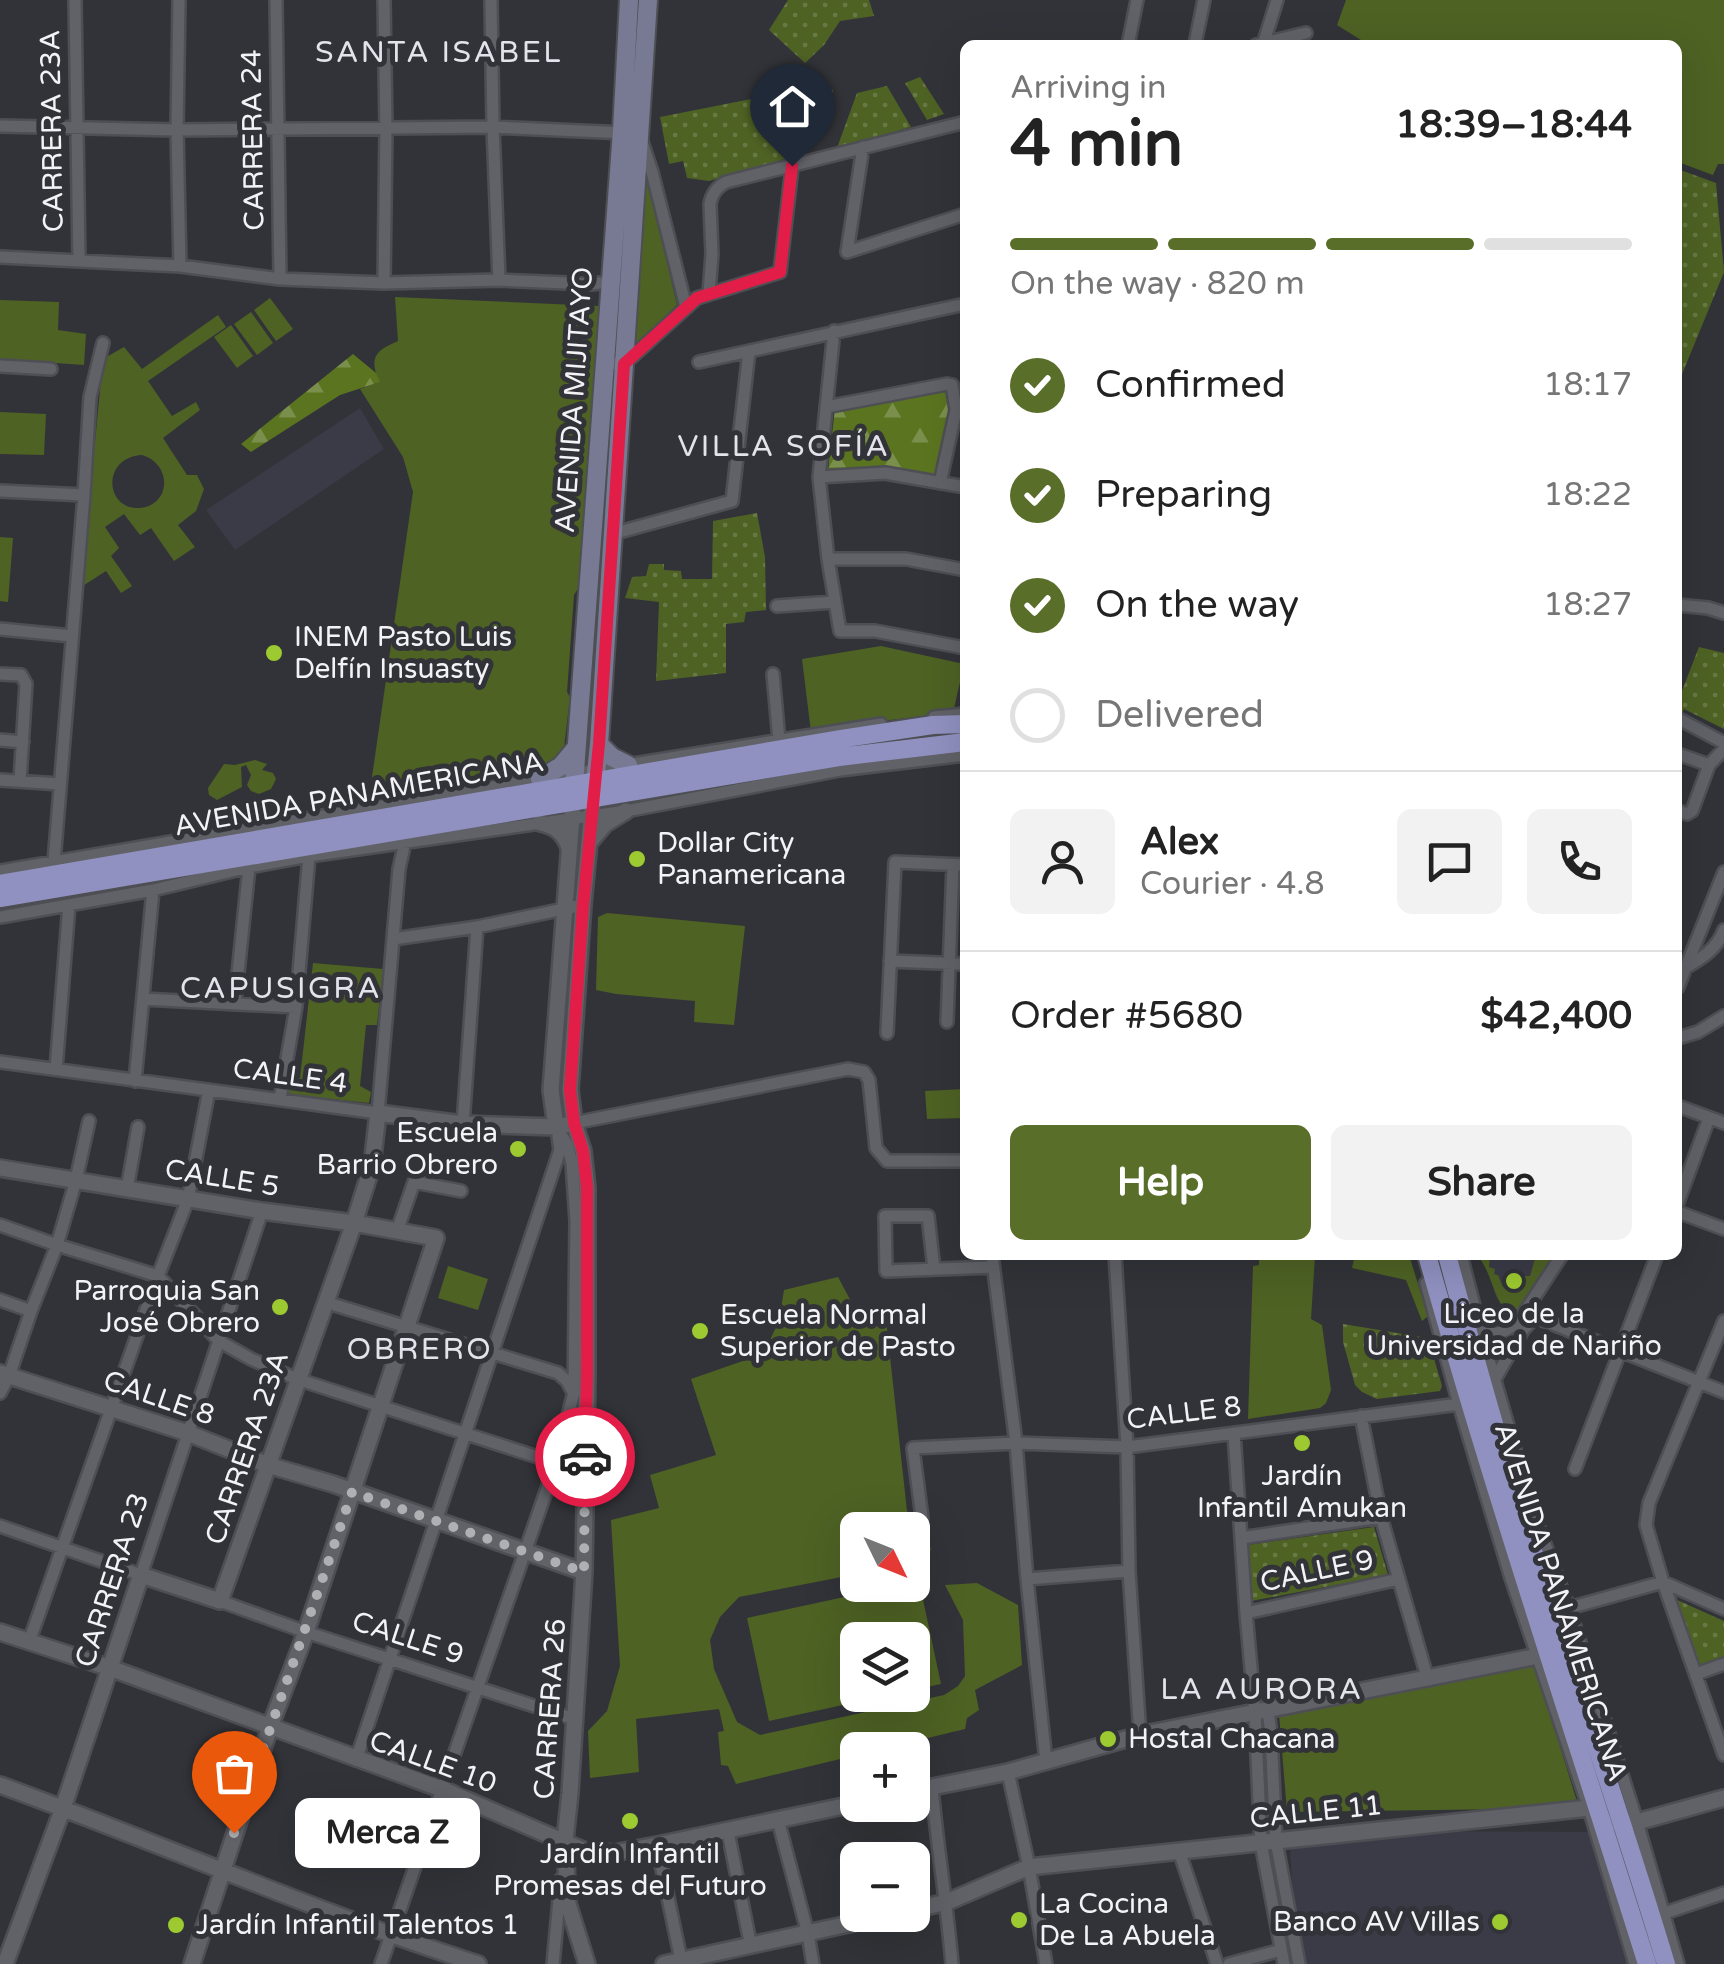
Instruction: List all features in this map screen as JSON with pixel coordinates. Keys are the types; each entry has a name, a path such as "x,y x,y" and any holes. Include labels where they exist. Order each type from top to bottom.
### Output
{"main road":[{"name":"AVENIDA MIJITAYO","path":"594,792 612,534 614,364 610,282 629,0"},
{"name":"AVENIDA MIJITAYO","path":"574,795 614,364 628,288 648,0"},
{"name":"AVENIDA PANAMERICANA","path":"594,792 840,739 933,725 960,716"},
{"name":"AVENIDA PANAMERICANA","path":"0,884 594,792 960,743"},
{"path":"599,744 628,765"},
{"path":"540,779 561,766 576,747"},
{"name":"AVENIDA PANAMERICANA","path":"0,898 404,829 574,795"},
{"name":"AVENIDA PANAMERICANA","path":"1429,1260 1472,1411 1647,1964"},
{"name":"AVENIDA PANAMERICANA","path":"1449,1260 1482,1382 1630,1822 1666,1964"}],"street":[{"name":"CARRERA 23A","path":"75,0 79,260"},
{"path":"179,0 180,266"},
{"name":"CARRERA 24","path":"276,0 280,279"},
{"path":"384,0 384,282"},
{"path":"492,0 499,280"},
{"path":"1129,40 1137,0"},
{"path":"1196,40 1204,0"},
{"path":"1262,40 1276,0"},
{"path":"1277,40 1306,33"},
{"path":"709,294 710,204 715,191 726,182 960,123"},
{"path":"0,126 622,130 640,140 652,172 686,307"},
{"path":"863,147 847,252 960,216"},
{"path":"614,364 697,298 780,272 792,166"},
{"path":"0,257 180,266 280,279 610,282"},
{"path":"700,362 960,305"},
{"path":"834,332 819,477 840,631 875,631 960,647"},
{"path":"54,862 90,397 104,342"},
{"path":"612,534 732,501 749,352"},
{"path":"0,366 51,369"},
{"path":"826,408 952,385 956,410 940,482"},
{"path":"819,477 885,472 960,486"},
{"path":"0,491 84,495"},
{"path":"828,560 906,559 960,569"},
{"path":"777,606 834,602"},
{"path":"1682,606 1724,613"},
{"path":"0,629 72,636"},
{"path":"0,674 21,676 26,684 20,780"},
{"path":"772,674 779,740"},
{"path":"540,823 574,795 594,792 628,765 960,715"},
{"path":"1682,722 1724,746 1709,765 1692,811 1682,812"},
{"path":"0,740 23,742"},
{"path":"1682,755 1709,765"},
{"path":"589,843 605,824 626,811 805,776 960,756"},
{"path":"0,870 540,779 574,795"},
{"path":"0,780 60,784"},
{"path":"594,792 626,811"},
{"name":"CARRERA 26","path":"553,1964 584,1572 587,1187 570,1090 594,792"},
{"path":"356,1760 560,1150 552,1090 574,795"},
{"path":"0,917 153,890 309,856 540,823 559,830 570,848"},
{"name":"CARRERA 23A","path":"220,1601 372,1166 399,869 405,842"},
{"path":"280,1099 296,1007 309,856"},
{"path":"887,1033 895,862 959,865 948,964 947,1022"},
{"path":"235,1002 249,867"},
{"path":"1682,976 1724,872"},
{"path":"135,1081 153,890"},
{"path":"56,1069 69,905"},
{"path":"393,939 583,906"},
{"path":"463,1124 477,927"},
{"path":"1685,968 1708,954 1723,937"},
{"path":"890,961 960,964"},
{"path":"143,999 296,1007"},
{"path":"1682,1037 1724,1016"},
{"name":"CALLE 4","path":"0,1062 463,1124 556,1127 574,1123"},
{"path":"574,1123 848,1069 864,1072 869,1080 880,1156 888,1161 960,1160"},
{"path":"29,1642 110,1407 188,1199 208,1090"},
{"path":"1682,1108 1724,1124"},
{"path":"1682,1191 1709,1118"},
{"path":"0,1393 57,1245 89,1120"},
{"path":"128,1189 138,1126"},
{"path":"382,1964 556,1463 574,1392 576,1240 572,1162 556,1127"},
{"name":"CALLE 5","path":"0,1168 436,1238 406,1328"},
{"path":"397,1231 414,1182 462,1190"},
{"name":"CARRERA 23","path":"5,1964 64,1808 262,1211"},
{"path":"1682,1213 1724,1229"},
{"path":"934,1269 928,1216 885,1216 886,1271 934,1269 992,1261 1016,1442 1046,1762"},
{"path":"0,1225 158,1276 219,1341 297,1379 556,1463"},
{"path":"1115,1260 1140,1736"},
{"path":"1419,1260 1511,1578 1635,1964"},
{"path":"1461,1260 1528,1516 1569,1608 1630,1822 1678,1964"},
{"path":"1480,1333 1504,1333 1513,1326 1559,1260"},
{"path":"1574,1469 1655,1260"},
{"path":"0,1300 31,1311"},
{"path":"325,1302 558,1373 574,1392"},
{"path":"1495,1379 1522,1330 1533,1319 1540,1319 1724,1392"},
{"path":"1724,1321 1649,1503 1646,1525 1724,1755"},
{"path":"192,1964 406,1328"},
{"name":"CALLE 8","path":"5,1375 188,1433 268,1465 584,1572"},
{"name":"CALLE 8","path":"921,1512 913,1448 1016,1442 1127,1447 1459,1404"},
{"path":"1362,1416 1381,1517 1428,1680"},
{"path":"1230,1964 1282,1957 1268,1842 1271,1733 1262,1712 1246,1613 1234,1433"},
{"path":"1241,1538 1381,1517"},
{"name":"CALLE 9","path":"0,1526 574,1719"},
{"path":"1027,1579 1129,1572"},
{"name":"CALLE 9","path":"1246,1613 1399,1579"},
{"path":"1569,1608 1663,1582 1724,1610"},
{"name":"CALLE 10","path":"0,1632 444,1790 585,1851 614,1853 657,1846 840,1807"},
{"path":"952,1964 932,1787 1008,1772 1140,1736 1538,1656"},
{"path":"1696,1674 1724,1664"},
{"path":"1008,1772 1046,1964"},
{"path":"0,1785 392,1936 478,1964"},
{"path":"1588,1808 1602,1823 1630,1822 1724,1798"},
{"path":"341,1808 426,1839"},
{"name":"CALLE 11","path":"930,1906 1029,1867 1588,1808"},
{"path":"778,1820 813,1964"},
{"path":"728,1832 751,1946"},
{"path":"565,1840 568,1904 586,1964"},
{"path":"1268,1842 1299,1964"},
{"path":"657,1846 681,1960"},
{"path":"1178,1851 1217,1964"},
{"path":"1662,1914 1724,1893"},
{"path":"664,1964 840,1927"}],"shaded area":[{"path":"360,408 384,449 235,550 206,510"},
{"name":"Liceo de la Universidad de Nariño","path":"1482,1260 1550,1260 1514,1312 1505,1310 1496,1297"},
{"path":"1590,1832 1629,1964 1305,1964 1289,1833"}],"green space":[{"path":"788,0 869,0 874,16 840,21 824,45 805,63 769,30"},
{"path":"1346,0 1724,0 1724,164 1718,164 1713,175 1682,163 1682,40 1361,40 1337,25"},
{"path":"800,77 833,90 829,114 811,110"},
{"path":"920,77 944,114 927,120 905,83"},
{"path":"887,86 911,127 837,148 857,93"},
{"path":"772,95 785,159 709,181 687,178 683,161 669,164 660,117"},
{"path":"1682,170 1716,183 1724,272 1682,374"},
{"path":"643,177 648,182 677,305 630,350"},
{"path":"395,297 599,306 564,748 556,761 369,798 413,492 403,457 360,389 379,382 376,356 398,341"},
{"path":"270,298 293,329 276,341 254,310"},
{"path":"0,300 59,302 58,330 86,334 84,365 0,359"},
{"path":"251,312 273,343 257,355 234,324"},
{"path":"218,315 226,327 148,381 172,416 196,402 200,410 163,438 187,475 197,475 204,489 196,511 178,525 195,547 174,561 151,528 140,535 124,514 105,527 119,548 111,556 132,586 121,593 106,571 81,587 103,359 124,347 142,369","holes":["142,455 152,460 163,475 162,493 150,506 127,506 114,492 114,473 129,458"]},
{"path":"231,325 253,356 237,368 214,337"},
{"path":"353,354 376,373 380,382 340,395 251,452 241,444"},
{"path":"946,387 949,411 935,477 828,471 835,408"},
{"path":"0,412 46,414 44,455 0,454"},
{"path":"757,513 765,557 766,610 746,612 744,622 726,624 726,673 656,681 659,602 625,598 632,577 646,576 649,564 664,564 664,570 681,571 682,579 712,579 713,521"},
{"path":"0,537 13,538 8,602 0,601"},
{"path":"881,646 960,663 953,713 811,732 802,659"},
{"path":"1699,647 1724,653 1724,729 1684,709 1682,714 1682,691"},
{"path":"255,760 267,764 262,770 273,773 276,779 271,789 259,794 251,791 247,785 251,775 246,765 241,767 242,787 217,800 209,795 208,788 224,764"},
{"path":"607,913 745,926 734,1025 694,1022 695,1001 596,990 598,917"},
{"path":"313,963 383,969 377,1025 366,1025 360,1086 371,1092 369,1103 287,1094 290,1079 300,1078"},
{"path":"960,1089 960,1118 927,1119 925,1091"},
{"path":"1259,1260 1315,1260 1311,1319 1322,1325 1331,1390 1320,1408 1248,1419 1253,1266 1259,1265"},
{"path":"1354,1260 1411,1260 1428,1316 1422,1321 1406,1280 1352,1268"},
{"path":"1480,1260 1490,1260 1489,1267 1495,1269 1503,1287 1511,1290 1519,1280 1524,1282 1525,1276 1530,1276 1535,1260 1550,1260 1531,1293 1514,1312 1505,1310"},
{"path":"448,1266 488,1279 478,1310 438,1298"},
{"path":"838,1277 854,1307 886,1320 908,1512 840,1512 840,1577 739,1597 720,1617 710,1640 714,1669 737,1722 760,1735 866,1712 930,1712 930,1698 944,1695 965,1676 963,1620 945,1585 977,1583 1018,1605 1022,1665 975,1690 979,1710 967,1718 965,1729 930,1737 930,1732 840,1732 840,1759 736,1784 728,1766 721,1765 718,1732 724,1731 719,1709 636,1719 639,1772 590,1778 588,1731 607,1711 620,1666 611,1520 659,1508 650,1475 716,1455 691,1379 763,1354 779,1321 784,1290"},
{"path":"1343,1324 1428,1338 1442,1386 1440,1391 1377,1399 1362,1392 1355,1385 1343,1342"},
{"path":"1374,1527 1388,1575 1251,1601 1247,1545"},
{"path":"840,1598 840,1602 923,1602 928,1622 840,1622 840,1706 769,1721 747,1618"},
{"path":"1675,1599 1724,1621 1724,1661 1699,1670"},
{"path":"930,1632 941,1684 930,1686"},
{"path":"1534,1662 1579,1808 1287,1812 1279,1714"}],"way so far":[{"path":"234,1833 352,1492 584,1572 585,1457"}],"place":[{"name":"INEM Pasto Luis Delfín Insuasty","path":"274,653"},
{"name":"Dollar City Panamericana","path":"637,859"},
{"name":"Escuela Barrio Obrero","path":"518,1149"},
{"name":"Liceo de la Universidad de Nariño","path":"1514,1281"},
{"name":"Parroquia San José Obrero","path":"280,1307"},
{"name":"Escuela Normal Superior de Pasto","path":"700,1331"},
{"name":"Jardín Infantil Amukan","path":"1302,1443"},
{"name":"Hostal Chacana","path":"1108,1739"},
{"name":"Jardín Infantil Promesas del Futuro","path":"630,1821"},
{"name":"Merca Z","path":"234,1833"},
{"name":"La Cocina De La Abuela","path":"1019,1920"},
{"name":"Banco AV Villas","path":"1500,1922"},
{"name":"Jardín Infantil Talentos 1","path":"176,1925"}],"district":[{"name":"SANTA ISABEL","path":"439,52"},
{"name":"VILLA SOFÍA","path":"784,446"},
{"name":"CAPUSIGRA","path":"281,988"},
{"name":"OBRERO","path":"420,1349"},
{"name":"LA AURORA","path":"1262,1689"}],"route":[{"path":"585,1457 587,1187 570,1090 599,744 624,364 697,298 780,272 792,166"}]}
